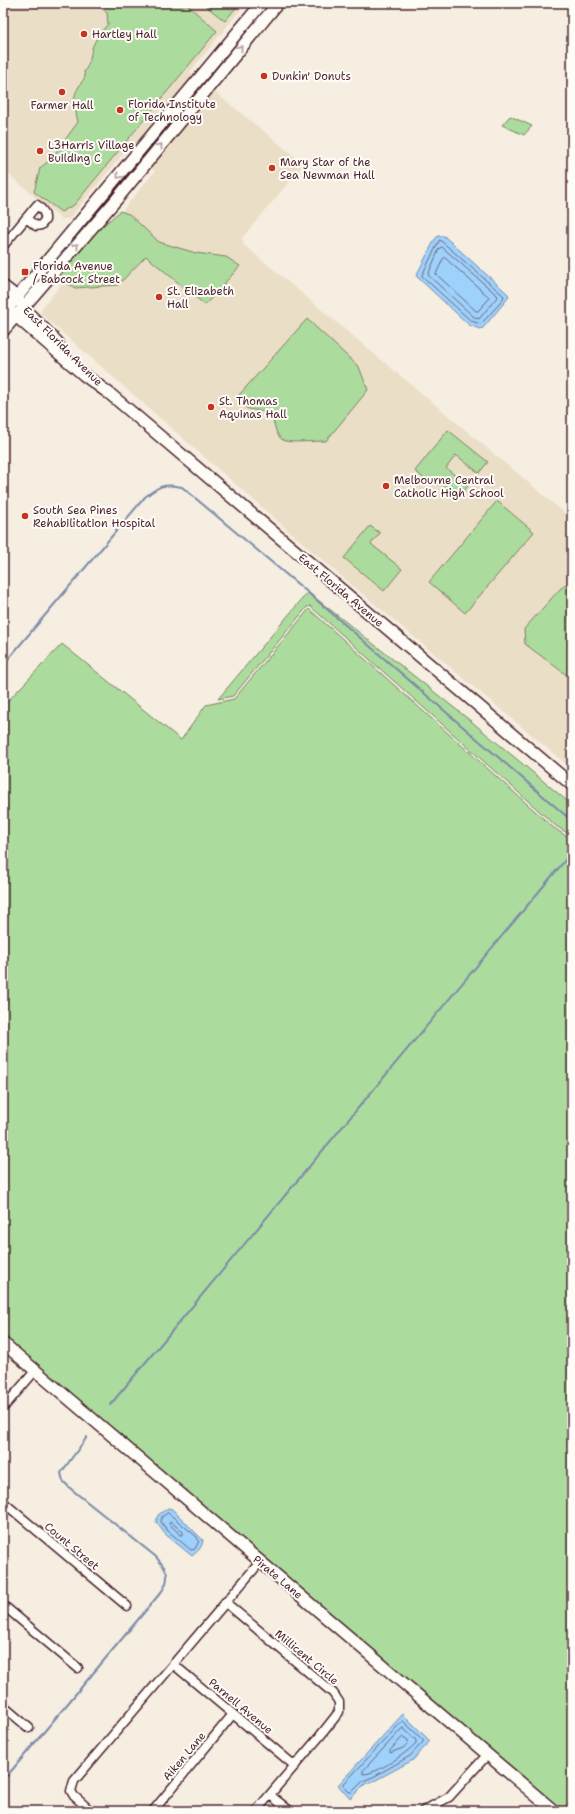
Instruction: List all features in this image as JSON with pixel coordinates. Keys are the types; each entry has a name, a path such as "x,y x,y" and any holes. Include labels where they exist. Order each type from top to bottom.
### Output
{"street":[{"path":"3,331 11,308 262,3"},
{"path":"11,308 116,200 278,3"},
{"path":"3,246 26,218"},
{"name":"East Florida Avenue","path":"3,286 11,308 110,394 572,785"},
{"name":"Pirate Lane","path":"3,1343 554,1811"},
{"path":"3,1408 35,1371"},
{"name":"Count Street","path":"3,1502 127,1606"},
{"path":"91,1811 74,1796 71,1791 74,1781 260,1562"},
{"name":"Millicent Circle","path":"225,1602 333,1693 339,1702 339,1712 335,1718 256,1811"},
{"path":"3,1605 78,1668"},
{"name":"Parnell Avenue","path":"173,1664 295,1766"},
{"path":"3,1706 29,1728"},
{"name":"Aiken Lane","path":"152,1811 233,1714"},
{"path":"423,1811 449,1797 488,1754"},
{"path":"270,1795 290,1811"}],"shaded area":[{"name":"Melbourne Central Catholic High School","path":"3,3 246,3 190,72 304,164 242,238 244,245 572,519 572,769 328,565 41,314 42,308 155,171 127,149 69,219 62,219 3,170"}],"green space":[{"path":"100,3 185,3 217,31 74,205 61,212 34,192 40,168 51,159 78,122 74,103 75,94 85,77 84,72 89,63 93,45 108,24 107,13 98,5"},
{"path":"202,3 240,3 225,21"},
{"path":"510,116 532,126 524,135 502,125"},
{"path":"120,211 129,214 159,242 196,253 226,257 240,266 205,305 146,256 118,285 75,288 57,277 95,233"},
{"path":"307,319 359,367 368,390 326,441 288,442 281,439 267,413 246,408 239,395"},
{"path":"448,430 488,462 479,473 456,455 446,468 468,486 459,497 444,485 430,484 415,471"},
{"path":"497,501 534,532 465,613 429,582"},
{"path":"370,526 380,533 371,544 402,569 384,591 344,558"},
{"path":"572,580 572,679 525,644 524,629 560,589"},
{"path":"308,592 472,722 572,805 572,836 556,826 310,606 307,607 233,696 218,699"},
{"path":"309,609 554,828 572,840 572,1811 554,1811 3,1343 3,706 62,644 181,740 206,705 234,699"}],"water":[{"path":"438,236 444,236 508,294 509,297 483,328 480,329 469,325 416,276"},
{"path":"168,1508 172,1509 203,1540 201,1547 192,1556 165,1534 156,1522 158,1515"},
{"path":"403,1714 430,1741 413,1760 376,1780 365,1784 350,1799 338,1785"}],"waterway":[{"path":"3,665 145,497 162,486 171,485 182,487 306,591 572,821"},
{"path":"110,1405 572,852"},
{"path":"3,1774 7,1776 162,1591 167,1580 165,1568 155,1556 63,1481 61,1473 87,1437"}],"place":[{"name":"Hartley Hall","path":"84,34"},
{"name":"Dunkin' Donuts","path":"264,76"},
{"name":"Farmer Hall","path":"62,92"},
{"name":"Florida Institute of Technology","path":"120,110"},
{"name":"L3Harris Village Building C","path":"40,151"},
{"name":"Mary Star of the Sea Newman Hall","path":"272,168"},
{"name":"Florida Avenue / Babcock Street","path":"25,272"},
{"name":"St. Elizabeth Hall","path":"159,297"},
{"name":"St. Thomas Aquinas Hall","path":"211,407"},
{"name":"Melbourne Central Catholic High School","path":"386,486"},
{"name":"South Sea Pines Rehabilitation Hospital","path":"25,516"}]}
